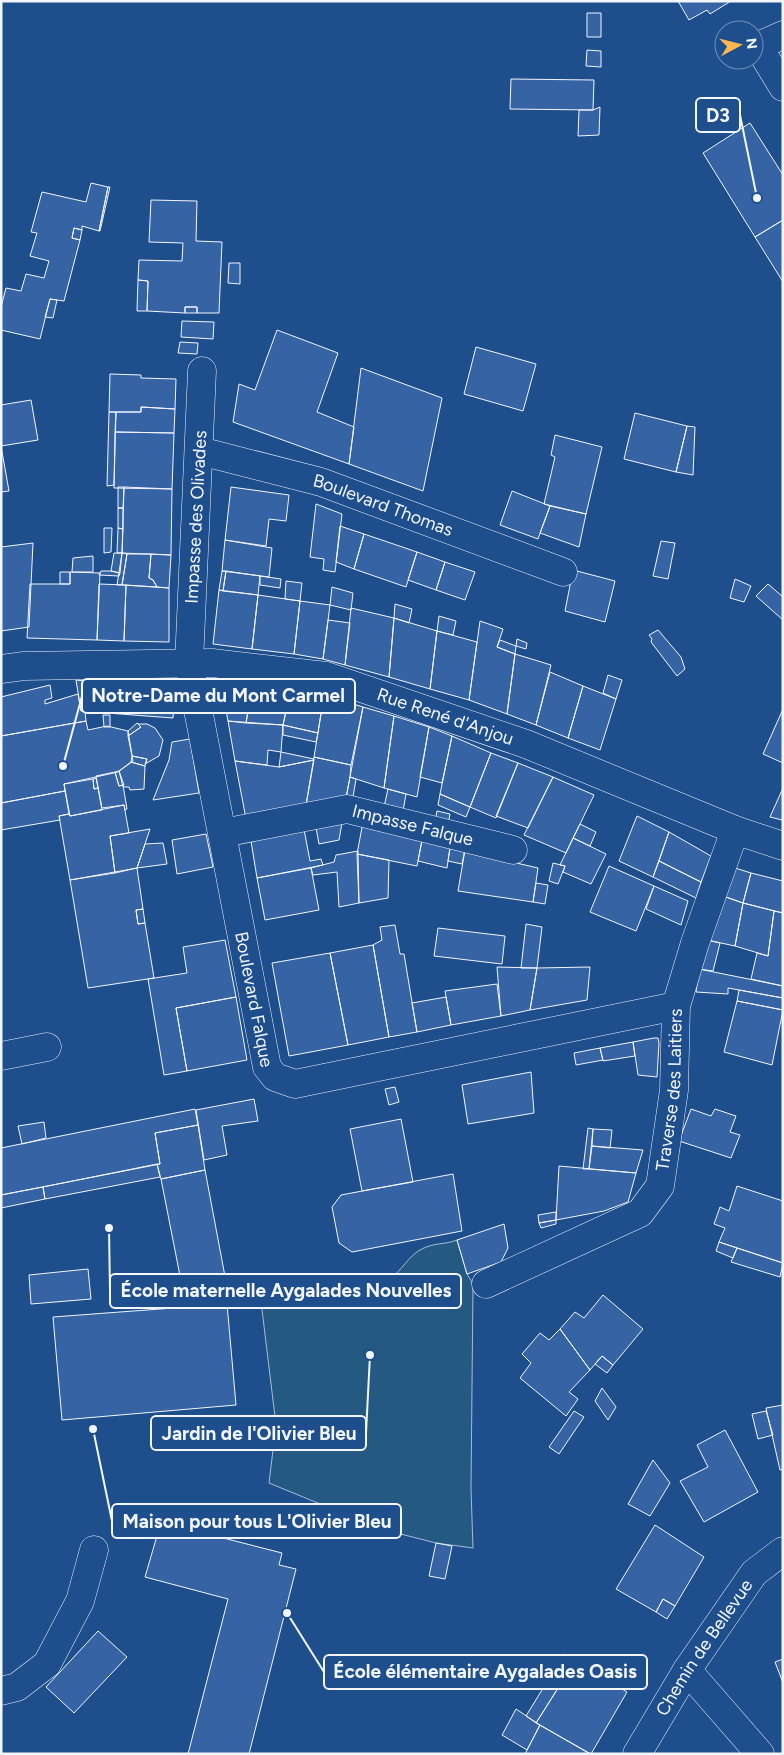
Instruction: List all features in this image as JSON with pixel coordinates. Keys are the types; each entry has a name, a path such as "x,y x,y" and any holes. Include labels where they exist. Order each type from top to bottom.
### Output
{"street":[{"path":"783,35 758,46 783,87"},
{"name":"Impasse des Olivades","path":"189,663 200,451 202,370"},
{"name":"Boulevard Thomas","path":"200,451 321,482 562,572"},
{"name":"Boulevard Falque","path":"189,663 267,1067 274,1077 295,1084 676,1006"},
{"name":"Rue René d'Anjou","path":"1,669 24,666 212,663 326,676 526,744 735,830 783,846"},
{"name":"Impasse Falque","path":"223,833 347,809 513,850"},
{"name":"Traverse des Laitiers","path":"486,1284 640,1213 660,1186 674,1090 676,1006 695,943 735,830"},
{"path":"1,1056 47,1047"},
{"path":"1,1691 17,1687 47,1664 80,1601 94,1550"},
{"name":"Chemin de Bellevue","path":"637,1754 687,1670 754,1573 783,1551"},
{"path":"687,1670 760,1754"}],"shaded area":[{"path":"457,1240 467,1274 473,1284 471,1489 473,1548 436,1543 381,1529 269,1483 276,1425 259,1285 391,1278 420,1250"}],"building":[{"path":"678,1 731,1 710,14 707,10 689,20"},
{"path":"587,13 601,13 601,37 587,37"},
{"path":"587,50 601,51 601,67 586,66"},
{"path":"511,79 594,80 593,110 510,109"},
{"path":"600,107 599,135 578,136 579,110 593,110"},
{"path":"750,123 783,175 783,220 755,237 703,153"},
{"path":"91,183 108,187 99,231 82,226 82,230 74,228 72,238 80,240 64,301 50,299 40,339 1,330 1,307 6,288 21,291 26,274 44,278 49,261 30,256 37,233 31,232 42,192 86,202"},
{"path":"108,187 110,187 99,231"},
{"path":"151,200 197,201 196,241 222,242 219,313 197,313 197,307 185,307 185,313 147,311 148,281 138,280 139,260 182,261 183,243 149,242"},
{"path":"783,220 783,282 755,237"},
{"path":"74,228 82,230 80,240 72,238"},
{"path":"229,263 240,263 240,284 228,283"},
{"path":"138,280 148,281 147,311 137,311"},
{"path":"50,299 57,300 53,318 45,317"},
{"path":"185,307 197,307 197,313 185,313"},
{"path":"182,321 214,322 213,339 181,337"},
{"path":"277,330 338,353 317,412 354,427 349,464 233,422 239,384 255,390"},
{"path":"180,342 198,343 197,354 178,353"},
{"path":"476,347 536,364 523,411 464,394"},
{"path":"361,368 442,398 423,491 349,464"},
{"path":"110,374 141,375 141,378 176,379 175,409 141,407 141,412 109,412"},
{"path":"31,400 38,440 1,446 1,405"},
{"path":"141,407 175,409 174,433 115,432 116,412 141,412"},
{"path":"109,412 116,412 114,485 107,486"},
{"path":"635,413 687,426 676,472 624,459"},
{"path":"687,426 695,427 693,475 676,472"},
{"path":"115,432 174,433 172,489 114,488"},
{"path":"555,435 602,447 586,514 544,504 555,457 551,455"},
{"path":"1,446 9,491 1,492"},
{"path":"118,487 124,487 123,508 118,508"},
{"path":"124,487 172,489 171,555 122,553"},
{"path":"231,487 289,495 286,521 269,519 266,546 225,540"},
{"path":"512,491 550,506 538,539 500,525"},
{"path":"316,504 342,514 335,572 323,570 324,559 310,557"},
{"path":"550,506 586,514 579,547 540,533"},
{"path":"118,508 123,508 123,529 118,528"},
{"path":"340,526 364,534 354,569 336,562"},
{"path":"104,528 112,528 111,552 104,553"},
{"path":"118,528 123,529 122,553 117,553"},
{"path":"364,534 417,552 406,587 354,569"},
{"path":"225,540 272,548 269,577 222,571"},
{"path":"661,541 675,543 668,579 653,576"},
{"path":"33,543 29,627 1,631 1,547"},
{"path":"417,552 445,562 436,590 408,580"},
{"path":"114,553 122,553 120,573 111,571"},
{"path":"122,553 127,554 122,585 117,585"},
{"path":"127,554 151,554 149,578 153,580 157,587 122,585"},
{"path":"151,554 171,555 169,588 157,587 153,580 149,578"},
{"path":"93,556 93,572 72,572 73,558"},
{"path":"445,562 475,572 465,600 436,590"},
{"path":"573,570 615,581 605,622 565,611"},
{"path":"101,571 120,573 119,576 99,575"},
{"path":"222,571 226,571 223,591 219,590"},
{"path":"226,571 260,576 258,595 223,591"},
{"path":"60,572 70,572 70,584 60,584"},
{"path":"70,572 100,573 97,640 27,638 30,584 70,584"},
{"path":"260,576 281,579 280,588 260,585"},
{"path":"735,579 751,586 744,602 730,598"},
{"path":"286,581 302,583 300,601 285,599"},
{"path":"99,584 126,585 124,641 97,640"},
{"path":"768,584 783,597 783,620 756,596"},
{"path":"126,585 169,588 169,642 124,641"},
{"path":"332,587 353,593 351,610 330,605"},
{"path":"219,590 258,595 252,649 213,644"},
{"path":"258,595 300,601 294,654 252,649"},
{"path":"300,601 330,605 323,659 294,654"},
{"path":"395,604 412,609 409,623 394,618"},
{"path":"351,608 394,618 389,677 345,665"},
{"path":"439,616 456,621 453,635 437,631"},
{"path":"394,618 437,631 430,689 389,677"},
{"path":"328,620 350,623 345,665 323,659"},
{"path":"480,621 503,629 497,647 515,654 507,714 469,700"},
{"path":"658,630 681,657 685,669 677,676 651,642 652,639 649,635"},
{"path":"437,631 477,642 469,700 430,689"},
{"path":"517,639 527,643 526,649 516,646"},
{"path":"500,640 516,646 515,654 497,647"},
{"path":"515,654 551,665 536,725 507,714"},
{"path":"550,672 583,686 568,738 536,725"},
{"path":"608,675 622,680 616,699 603,693"},
{"path":"76,680 175,691 173,718 81,711"},
{"path":"253,684 291,688 283,725 246,723"},
{"path":"50,685 52,698 45,700 45,704 78,694 81,711 85,711 86,721 1,736 1,697"},
{"path":"583,686 616,699 600,750 568,738"},
{"path":"291,688 324,695 318,733 283,725"},
{"path":"324,695 363,707 351,765 314,757"},
{"path":"224,700 249,704 246,723 228,721"},
{"path":"363,707 394,716 384,788 350,777"},
{"path":"783,709 783,763 763,754"},
{"path":"103,715 110,715 110,727 104,727"},
{"path":"394,716 429,727 417,797 384,788"},
{"path":"86,721 88,730 107,726 128,731 133,761 118,772 64,784 65,791 1,803 1,736"},
{"path":"228,721 283,725 281,752 268,750 267,765 235,761"},
{"path":"137,723 141,727 128,736 128,731"},
{"path":"138,724 147,724 155,728 163,740 159,756 145,764 147,759 132,756 128,736 141,727"},
{"path":"283,725 318,733 316,742 283,735"},
{"path":"429,727 452,736 442,783 420,777"},
{"path":"452,736 491,753 470,807 440,794"},
{"path":"190,739 199,793 153,800 169,760 172,742"},
{"path":"281,752 314,759 314,760 279,767"},
{"path":"491,753 518,763 496,818 470,807"},
{"path":"132,756 147,759 145,766 131,762"},
{"path":"314,757 351,765 345,803 305,811"},
{"path":"314,760 305,811 247,824 235,761 279,767"},
{"path":"131,762 145,766 144,789 130,790 129,787 123,787 119,771"},
{"path":"518,763 553,777 528,828 496,816"},
{"path":"119,771 124,785 119,786 115,772"},
{"path":"115,772 119,786 123,785 127,809 125,810 124,805 102,808 96,776"},
{"path":"350,777 356,779 352,803 345,803"},
{"path":"553,777 594,795 566,853 524,835"},
{"path":"96,778 98,788 94,789 93,779"},
{"path":"93,779 94,789 98,788 102,810 70,816 64,784"},
{"path":"783,788 783,819 782,820 770,817"},
{"path":"388,789 406,794 403,811 384,807"},
{"path":"65,791 69,814 59,816 60,820 1,830 1,803"},
{"path":"440,794 470,807 466,817 438,805"},
{"path":"124,805 129,833 110,836 115,873 70,880 59,816 69,814 70,816"},
{"path":"437,811 450,814 447,829 434,827"},
{"path":"637,816 669,832 653,877 619,861"},
{"path":"343,817 339,840 319,844 315,822"},
{"path":"363,822 423,835 417,866 357,854"},
{"path":"303,824 310,861 321,859 323,865 257,878 250,835"},
{"path":"580,824 596,832 590,846 573,838"},
{"path":"150,829 137,868 115,873 110,836"},
{"path":"669,832 711,856 701,882 659,861"},
{"path":"206,834 213,867 177,874 172,840"},
{"path":"423,835 451,841 447,868 418,861"},
{"path":"573,838 606,854 591,884 563,872 565,866 560,865"},
{"path":"451,841 466,844 462,864 448,861"},
{"path":"163,843 167,864 137,868 145,844"},
{"path":"466,844 486,856 538,868 533,902 458,891"},
{"path":"358,851 359,903 339,907 337,872 313,875 311,868 334,862 336,855"},
{"path":"357,854 389,860 388,898 359,903"},
{"path":"659,861 701,882 696,898 653,877"},
{"path":"553,863 565,866 558,884 549,881"},
{"path":"609,866 654,886 636,931 590,912"},
{"path":"732,867 751,873 743,903 723,896"},
{"path":"137,868 143,909 136,910 138,924 145,923 154,978 88,988 70,880"},
{"path":"311,868 319,910 265,920 257,878"},
{"path":"751,873 783,881 783,913 743,903"},
{"path":"536,883 548,885 545,904 533,902"},
{"path":"654,886 688,901 681,925 646,909"},
{"path":"723,896 743,903 735,946 707,940"},
{"path":"743,903 774,911 768,956 735,946"},
{"path":"143,909 145,923 138,924 136,910"},
{"path":"774,911 783,913 783,986 751,979 757,953 768,956"},
{"path":"526,924 542,927 537,968 521,968"},
{"path":"395,925 400,954 404,954 417,1032 389,1037 373,945 382,940 380,927"},
{"path":"438,928 505,936 502,964 434,956"},
{"path":"225,940 236,997 176,1008 187,1071 164,1075 148,979 187,973 183,947"},
{"path":"707,940 720,943 713,971 699,969"},
{"path":"373,945 389,1037 348,1045 330,953"},
{"path":"330,953 348,1045 289,1056 272,963"},
{"path":"497,967 537,968 530,1010 501,1016"},
{"path":"590,967 587,1000 530,1010 537,968"},
{"path":"699,969 783,986 783,998 728,988 728,994 696,992"},
{"path":"497,984 501,1016 451,1025 445,991"},
{"path":"739,990 783,998 783,1010 737,1001"},
{"path":"236,997 247,1060 187,1071 176,1008"},
{"path":"446,997 451,1025 417,1032 412,1003"},
{"path":"737,1001 783,1010 772,1065 724,1052"},
{"path":"658,1038 659,1043 657,1077 638,1075 633,1042"},
{"path":"633,1042 635,1056 603,1061 600,1048"},
{"path":"600,1048 603,1060 576,1065 574,1053"},
{"path":"531,1072 534,1113 468,1124 462,1085"},
{"path":"395,1087 399,1102 389,1105 385,1089"},
{"path":"254,1099 258,1121 222,1126 227,1155 204,1160 196,1110"},
{"path":"195,1109 198,1125 155,1133 160,1164 1,1195 1,1148"},
{"path":"691,1109 711,1116 715,1109 736,1116 730,1132 740,1135 731,1158 679,1141"},
{"path":"401,1119 413,1182 362,1191 350,1129"},
{"path":"44,1122 46,1138 22,1144 18,1126"},
{"path":"198,1125 205,1170 161,1179 157,1164 160,1164 155,1133"},
{"path":"588,1128 593,1129 589,1169 583,1169"},
{"path":"593,1129 612,1130 610,1148 592,1146"},
{"path":"592,1146 643,1150 636,1173 589,1169"},
{"path":"157,1164 160,1177 45,1199 43,1187"},
{"path":"559,1166 636,1173 628,1202 604,1211 556,1220"},
{"path":"205,1170 227,1287 183,1291 161,1179"},
{"path":"453,1174 462,1231 352,1252 339,1243 332,1207 341,1195"},
{"path":"737,1186 783,1201 783,1263 719,1242 725,1228 714,1224 720,1207 729,1211"},
{"path":"43,1187 45,1199 1,1208 1,1195"},
{"path":"556,1212 556,1220 539,1223 538,1215"},
{"path":"556,1220 556,1224 541,1228 539,1223"},
{"path":"504,1224 508,1248 501,1262 467,1274 457,1240"},
{"path":"719,1242 737,1248 733,1258 716,1251"},
{"path":"737,1248 783,1263 780,1277 731,1262"},
{"path":"88,1269 91,1299 31,1304 29,1275"},
{"path":"603,1295 643,1329 613,1365 602,1356 590,1370 560,1329 575,1312 584,1318"},
{"path":"227,1304 236,1405 62,1420 53,1317"},
{"path":"560,1329 590,1370 569,1392 578,1399 566,1416 520,1378 531,1363 522,1354 540,1333 549,1340"},
{"path":"602,1356 613,1365 607,1373 595,1364"},
{"path":"602,1388 616,1407 608,1420 595,1401"},
{"path":"783,1405 783,1469 780,1470 766,1408"},
{"path":"574,1411 584,1417 559,1454 549,1447"},
{"path":"766,1411 773,1435 758,1439 752,1414"},
{"path":"725,1430 758,1492 704,1522 680,1481 708,1467 697,1445"},
{"path":"653,1460 670,1483 650,1516 628,1504"},
{"path":"161,1522 282,1553 279,1565 296,1569 249,1754 188,1754 228,1599 145,1577"},
{"path":"655,1525 704,1557 675,1606 663,1599 656,1612 616,1589"},
{"path":"436,1543 452,1546 445,1579 429,1576"},
{"path":"663,1599 675,1606 667,1619 656,1612"},
{"path":"98,1631 127,1657 74,1713 46,1687"},
{"path":"564,1654 572,1659 557,1683 560,1685 536,1723 526,1716"},
{"path":"572,1659 627,1692 591,1754 536,1723 560,1685 557,1683"},
{"path":"783,1659 783,1683 775,1662"},
{"path":"516,1709 540,1725 527,1750 502,1735"},
{"path":"540,1725 590,1754 525,1754"}],"place":[{"name":"D3","path":"757,198"},
{"name":"Notre-Dame du Mont Carmel","path":"63,766"},
{"name":"École maternelle Aygalades Nouvelles","path":"109,1228"},
{"name":"Jardin de l'Olivier Bleu","path":"370,1355"},
{"name":"Maison pour tous L'Olivier Bleu","path":"93,1429"},
{"name":"École élémentaire Aygalades Oasis","path":"287,1613"}]}
